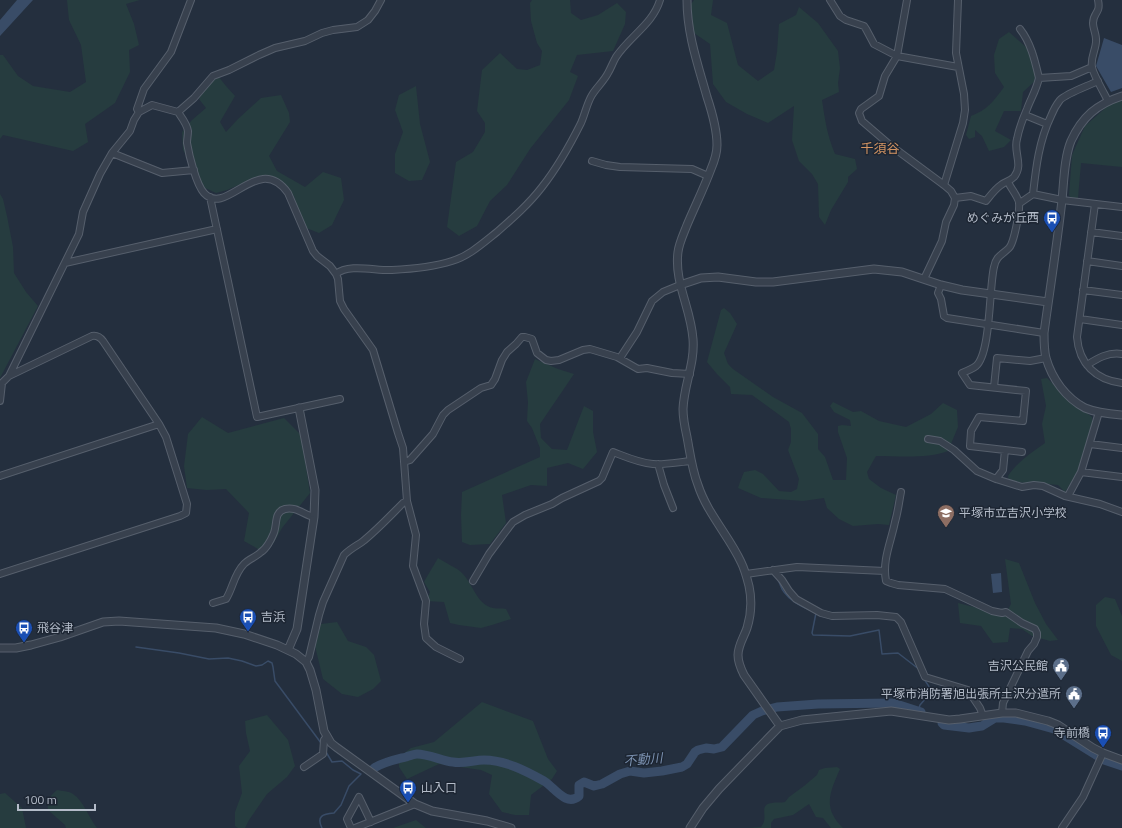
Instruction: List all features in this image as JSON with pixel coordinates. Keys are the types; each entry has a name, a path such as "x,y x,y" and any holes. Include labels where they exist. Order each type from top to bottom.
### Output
{"street":[{"path":"139,112 137,109 147,84 171,52 191,0"},
{"path":"178,112 194,98 213,76 230,70 275,48 305,42 322,33 333,30 357,27 368,20 381,0"},
{"path":"336,274 340,270 347,269 359,268 382,271 419,268 453,261 474,250 515,216 532,200 542,187 581,122 592,94 608,73 616,57 652,18 660,0"},
{"path":"687,0 691,41 710,107 716,133 717,147 714,161 683,235 678,252 678,274 693,337 694,351 683,410 691,461 698,488 742,564 750,589 751,605 749,618 740,643 738,655 740,668 780,726"},
{"path":"830,0 840,16 846,20 864,26 874,44 897,56 958,67"},
{"path":"907,0 897,56 886,76 879,96 861,109 859,113 862,121 890,145 944,185 951,191 955,198 954,205 946,222 942,241 924,279"},
{"path":"944,185 963,123 965,110 964,94 956,53 958,0"},
{"path":"1098,0 1099,11 1094,16 1093,24 1096,40 1092,67 1108,101"},
{"path":"955,198 971,196 986,201 1000,186 1014,177 1018,169 1019,160 1016,149 1016,140 1039,78 1030,47 1026,37 1020,29"},
{"path":"1039,78 1071,76 1092,67"},
{"path":"1033,194 1036,165 1040,146 1048,124 1060,101 1098,81"},
{"path":"1122,96 1108,101 1087,116 1079,126 1068,150 1044,333 1046,358 1063,391 1086,408 1099,412 1122,415"},
{"path":"140,100 178,112 185,123 188,132 187,143 197,182 200,189 205,194 214,198 228,196 252,181 263,178 277,181 283,185 288,193 313,251 330,266 336,274 340,301 373,350 403,448 407,501 416,535 414,566 426,601 424,624 426,638 436,647 460,659"},
{"path":"10,376 80,234 83,212 100,174 112,153 130,131 139,112 152,105"},
{"path":"1025,116 1048,124"},
{"path":"112,153 162,173 194,170"},
{"path":"592,161 620,167 692,169 708,176"},
{"path":"1008,182 1020,203 1015,234 1010,247 1001,253 994,266 988,325 984,348 980,360 977,365 962,373 970,386 1026,391 1023,421 979,417 971,431 970,446 1022,452"},
{"path":"1020,203 1033,194 1062,200 1122,207"},
{"path":"210,196 257,417 340,399"},
{"path":"1095,204 1077,337 1078,347 1082,357 1092,372 1113,382 1122,383"},
{"path":"65,263 217,229"},
{"path":"1091,232 1122,236"},
{"path":"1087,261 1122,266"},
{"path":"620,358 637,332 652,301 663,292 701,278 718,277 756,282 773,282 874,269 902,272 941,285 962,290 1048,302"},
{"path":"941,285 938,293 941,299 944,316 947,318 1044,333"},
{"path":"1083,290 1122,295"},
{"path":"1080,319 1122,325"},
{"path":"0,401 2,383 10,376 96,335 103,341 159,424 166,437 187,504 186,513 180,516 0,574"},
{"path":"404,462 410,460 433,434 443,415 448,410 481,388 490,385 495,379 502,360 507,352 522,337 532,339 538,353 546,360 559,360 583,350 590,349 620,358 638,369 647,368 672,373 690,374"},
{"path":"1087,365 1099,357 1107,354 1122,354"},
{"path":"994,387 997,358 1030,361 1046,358"},
{"path":"288,650 297,629 314,517 315,490 300,408"},
{"path":"1068,496 1081,472 1099,412"},
{"path":"0,476 159,424"},
{"path":"928,439 940,441 954,450 977,471 996,479 1022,487 1034,485 1042,486 1068,496 1100,504 1122,512"},
{"path":"1090,444 1122,448"},
{"path":"996,479 1003,470 1005,450"},
{"path":"473,581 489,554 514,522 525,515 552,504 599,481 602,478 613,452 645,463 658,464 691,461"},
{"path":"658,464 673,508"},
{"path":"1081,472 1122,477"},
{"path":"901,492 896,522 887,553 885,571 886,581 891,583 944,589 992,611 1002,613 1006,612 1022,623 1035,629 1037,633 1038,637 1028,650 1003,703 1002,712"},
{"path":"306,662 309,657 323,602 344,555 375,531 403,502 407,501"},
{"path":"213,604 226,599 230,593 237,573 244,564 263,552 274,534 277,515 281,511 292,508 299,510 307,516 314,517"},
{"path":"746,574 797,567 885,571"},
{"path":"773,570 796,599 821,613 832,616 877,615 896,617 900,622 925,677 968,690 980,708 983,716"},
{"path":"0,648 16,648 31,645 60,637 103,622 119,621 216,628 244,634 288,650 306,662 314,679 323,726 327,736 336,747 377,777 415,804 432,811 487,821 510,828"},
{"path":"690,828 707,803 780,726 804,720 891,711 949,720 1002,712 1048,721 1093,748 1122,760"},
{"path":"304,767 323,754 324,740 327,736"},
{"path":"1062,828 1083,797 1103,753"},
{"path":"351,828 347,819 359,797 371,822"},
{"path":"355,828 415,804"}],"green space":[{"path":"67,0 140,0 126,4 134,24 139,45 129,50 130,72 115,103 85,124 88,142 73,151 3,135 0,139 0,55 3,55 18,76 33,86 70,92 86,82 81,45 69,20"},
{"path":"532,0 570,0 571,13 581,20 598,15 617,3 626,12 625,24 613,51 577,55 570,72 578,76 569,100 530,149 507,185 490,201 477,226 459,236 447,227 456,162 473,152 485,132 485,123 477,111 482,70 500,53 517,69 527,70 540,65 542,51 537,43 531,21 530,3"},
{"path":"694,0 713,0 711,15 727,23 738,65 758,81 774,70 779,24 796,15 799,7 818,23 838,51 840,68 838,83 839,92 822,100 824,114 828,134 835,154 855,159 857,169 848,177 848,182 831,210 825,225 819,217 818,184 812,174 799,161 792,140 794,106 768,123 747,114 726,102 713,84 710,44 694,33 689,7"},
{"path":"1009,32 1026,47 1037,70 1034,82 1023,92 1021,111 1004,111 995,131 1011,140 1004,147 989,151 982,136 975,130 975,137 969,139 966,135 971,116 982,111 990,104 1004,87 995,73 994,55 999,39"},
{"path":"218,76 235,96 220,122 226,132 261,98 281,95 289,113 290,122 269,156 277,171 305,187 323,172 341,178 344,200 332,225 319,233 301,226 294,196 272,176 257,177 227,190 216,193 203,187 183,150 182,132 192,120 206,108 199,99 209,79"},
{"path":"416,86 420,124 430,162 422,180 409,181 395,173 395,154 403,132 395,110 399,95"},
{"path":"1122,99 1122,167 1081,163 1078,198 1071,198 1069,195 1072,155 1085,126 1110,104"},
{"path":"0,194 3,199 13,247 14,273 26,292 38,306 0,378"},
{"path":"724,308 730,313 737,324 724,353 728,364 773,397 802,413 818,434 818,449 825,457 833,480 846,480 847,458 838,432 838,426 851,426 850,420 834,412 830,406 833,402 853,412 861,411 879,421 906,427 931,414 943,403 957,410 958,427 948,451 940,454 922,456 876,456 867,472 869,479 881,488 896,495 889,525 878,524 853,526 839,519 827,508 824,498 803,501 761,498 738,488 744,472 755,470 763,474 779,491 791,492 797,489 799,479 788,450 791,442 791,429 789,422 752,395 731,394 730,387 707,362 721,310"},
{"path":"535,359 574,374 540,424 541,438 552,449 567,450 584,406 593,411 593,432 597,452 583,469 568,463 547,468 547,486 531,485 502,495 506,523 490,544 470,545 462,542 462,492 540,457 540,448 532,428 527,421 528,402 526,382"},
{"path":"1047,378 1064,395 1092,417 1093,425 1079,470 1065,492 1058,485 1009,481 1008,476 1020,462 1045,443 1042,424 1046,406 1041,379"},
{"path":"202,417 228,433 284,418 301,435 310,493 282,528 273,544 265,553 244,541 249,513 226,489 207,490 187,488 184,466 188,434"},
{"path":"438,558 462,573 483,603 493,608 506,609 511,619 481,628 450,623 444,602 426,601 430,592 424,582"},
{"path":"1005,559 1019,563 1035,603 1046,624 1058,640 1050,641 1032,636 1022,629 1010,628 1008,642 993,643 981,626 960,623 958,603 1005,615 1011,604"},
{"path":"1105,597 1115,599 1122,616 1122,661 1111,655 1096,626 1096,605"},
{"path":"337,622 348,641 366,647 374,655 381,681 373,689 358,697 342,694 323,679 315,646 321,624"},
{"path":"482,702 533,721 548,759 557,771 552,779 531,795 529,815 515,815 502,812 489,794 492,775 481,770 439,764 407,779 399,767 399,757 411,748 434,742"},
{"path":"267,715 288,740 295,766 287,777 267,794 245,828 238,828 235,826 235,812 242,793 239,766 250,751 245,721"},
{"path":"837,767 840,769 833,785 830,807 836,821 843,828 831,828 823,818 816,817 809,804 793,815 774,819 771,823 771,828 748,828 761,827 764,822 764,810 766,805 785,802 789,797 817,775 819,770"},
{"path":"57,790 70,792 77,797 97,828 66,828 65,825 48,810 49,799"},
{"path":"5,793 22,808 26,828 0,828 0,794"},
{"path":"416,820 426,828 393,828"}],"water":[{"path":"17,0 33,0 0,36 0,20"},
{"path":"1104,38 1122,45 1122,88 1111,92 1096,66"},
{"path":"1001,573 1002,592 993,593 991,574"}],"waterway":[{"path":"778,580 787,596 798,604 816,613 812,633 813,635 850,636 879,630 882,654 898,653 920,670"},
{"path":"136,647 209,659 228,658 256,666 262,665 268,661 272,663 275,681 321,743"},
{"path":"918,711 920,705 932,691 924,679"},
{"name":"不動川","path":"374,768 389,761 417,754 457,762 492,760 507,764 530,774 544,781 565,798 574,799 579,796 579,785 584,782 594,786 602,784 620,774 630,771 644,773 682,767 687,764 698,750 722,747 753,715 777,707 818,704 893,703 921,712"},
{"name":"不動川","path":"942,723 944,725 969,728 982,726 995,718 1025,721 1054,729 1104,760 1122,766"},
{"path":"322,828 320,818 324,815 334,813 341,805 349,786 361,774 353,770 342,761 332,762 326,752"}],"place":[{"name":"めぐみが丘西","path":"1052,233"},
{"name":"平塚市立吉沢小学校","path":"946,528"},
{"name":"吉浜","path":"248,632"},
{"name":"飛谷津","path":"24,643"},
{"name":"吉沢公民館","path":"1061,681"},
{"name":"平塚市消防署旭出張所土沢分遣所","path":"1074,709"},
{"name":"寺前橋","path":"1103,748"},
{"name":"山入口","path":"408,803"}],"district":[{"name":"千須谷","path":"880,148"}]}
